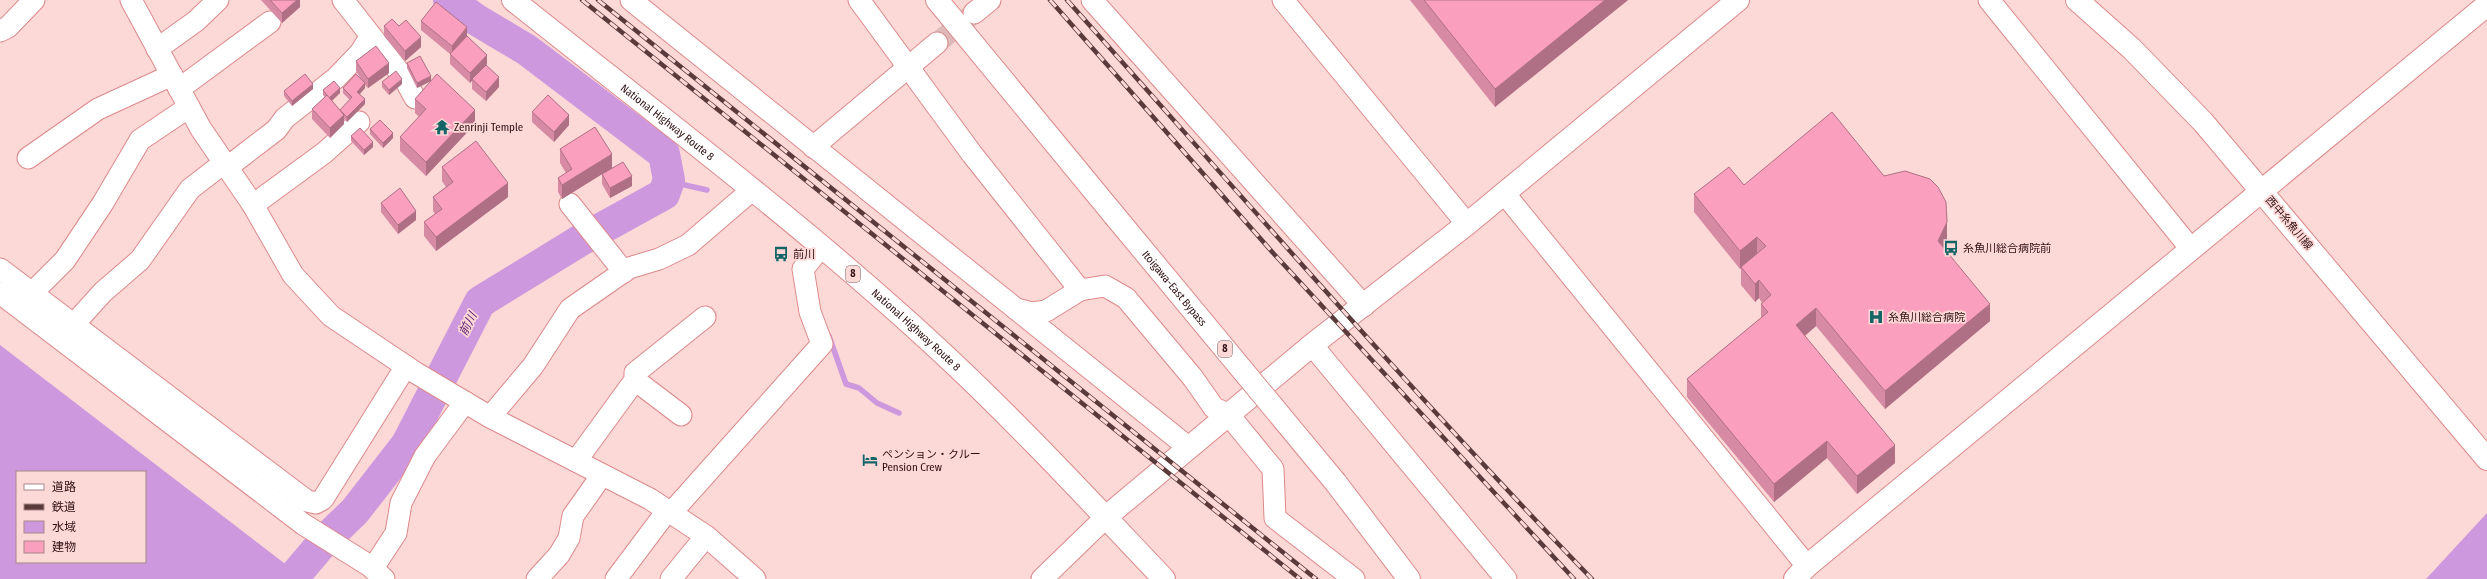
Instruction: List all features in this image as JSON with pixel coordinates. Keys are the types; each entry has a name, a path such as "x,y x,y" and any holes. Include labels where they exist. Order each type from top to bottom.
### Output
{"main road":[{"name":"National Highway Route 8","path":"514,0 752,190 821,247 938,348 1106,517 1164,579"},
{"name":"Itoigawa-East Bypass","path":"937,0 1336,483 1409,579"},
{"path":"1106,517 1312,345 1364,306 1467,224 1738,0"},
{"name":"西中糸魚川線","path":"2077,0 2132,49 2203,122 2263,191 2487,459"},
{"path":"1801,572 2487,5"}],"street":[{"path":"0,31 8,27 34,0"},
{"path":"132,0 201,129 227,164 254,205 293,275 331,316 411,370 490,417 576,461 669,512 706,536 755,579"},
{"path":"158,49 196,21 218,0"},
{"path":"343,0 404,78 415,98"},
{"path":"631,0 1188,447"},
{"path":"859,0 909,66 972,154 1080,290"},
{"path":"974,13 990,0"},
{"path":"1092,0 1364,306"},
{"path":"1283,0 1467,224"},
{"path":"1989,0 2191,249"},
{"path":"28,158 98,109 176,82 270,22"},
{"path":"74,324 103,292 140,260 190,189 276,130 285,118 336,78 360,53 371,36"},
{"path":"813,147 937,42"},
{"path":"32,293 65,260 103,203 140,140 189,108"},
{"path":"254,205 324,154 359,122"},
{"path":"490,417 533,366 570,309 624,272 688,245 752,190"},
{"path":"1504,193 1801,572"},
{"path":"570,204 624,272"},
{"path":"616,579 669,512 822,344 810,312 803,269 821,247"},
{"path":"0,269 307,502 316,503 323,499 411,370"},
{"path":"1016,310 1032,313 1046,311 1080,290 1105,286 1126,298 1193,378 1214,408 1228,414 1273,469 1275,518 1354,579"},
{"path":"0,292 303,524 376,571 396,533 401,503 425,456 459,399"},
{"path":"576,461 634,380 635,373 706,317"},
{"path":"1312,345 1506,579"},
{"path":"634,380 681,415"},
{"path":"538,579 559,555 569,538 573,516 602,475"},
{"path":"1042,579 1106,517"},
{"path":"671,579 706,536"}],"water":[{"path":"0,345 297,573 304,579 0,579"},
{"path":"2487,513 2487,579 2426,579"}],"building":[{"path":"270,0 297,0 282,13"},
{"path":"1424,0 1605,0 1495,89"},
{"path":"436,2 467,27 452,46 421,21"},
{"path":"392,19 399,26 406,20 421,37 405,51 384,26"},
{"path":"467,36 487,55 470,73 450,54"},
{"path":"376,46 389,63 368,79 356,61"},
{"path":"420,56 431,76 417,83 407,63"},
{"path":"486,65 499,77 486,92 472,79"},
{"path":"396,71 402,79 389,90 382,82"},
{"path":"305,74 313,84 292,101 284,91"},
{"path":"356,74 365,83 357,92 365,99 347,117 340,110 352,97 343,88"},
{"path":"437,74 475,110 426,162 400,137 426,109 415,99"},
{"path":"334,81 340,88 329,98 323,90"},
{"path":"327,95 344,115 330,128 312,109"},
{"path":"548,95 569,115 554,132 532,112"},
{"name":"糸魚川総合病院","path":"1832,112 1884,176 1905,171 1930,179 1938,187 1946,202 1947,222 1938,241 1990,304 1885,391 1816,308 1796,325 1895,445 1857,476 1827,441 1774,484 1687,379 1768,312 1761,304 1771,295 1759,280 1755,284 1741,267 1766,246 1757,237 1740,251 1694,194 1729,167 1744,185"},
{"path":"380,120 393,133 383,143 370,129"},
{"path":"595,127 612,154 562,185 558,178 572,169 560,149"},
{"path":"360,128 373,142 364,150 351,136"},
{"path":"476,141 508,183 436,237 424,222 442,209 433,197 453,182 442,167"},
{"path":"623,162 632,176 610,188 602,174"},
{"path":"400,188 416,211 398,225 381,203"}],"waterway":[{"name":"前川","path":"297,573 325,540 355,511 407,444 480,302 586,237 664,194 669,180 664,154 527,50 475,19 449,0"},
{"path":"667,186 676,183 707,190"},
{"path":"829,336 846,384 859,388 877,403 899,413"}],"tunnel":[{"path":"937,43 973,14"}],"railway":[{"path":"582,0 1300,579"},
{"path":"598,0 1316,579"},
{"path":"1050,0 1274,254 1574,579"},
{"path":"1067,0 1392,365 1524,508 1592,579"}],"place":[{"name":"Zenrinji Temple","path":"442,127"},
{"name":"糸魚川総合病院前","path":"1951,248"},
{"name":"前川","path":"781,254"},
{"name":"糸魚川総合病院","path":"1876,317"},
{"name":"ペンション・クルー Pension Crew","path":"870,460"}]}
